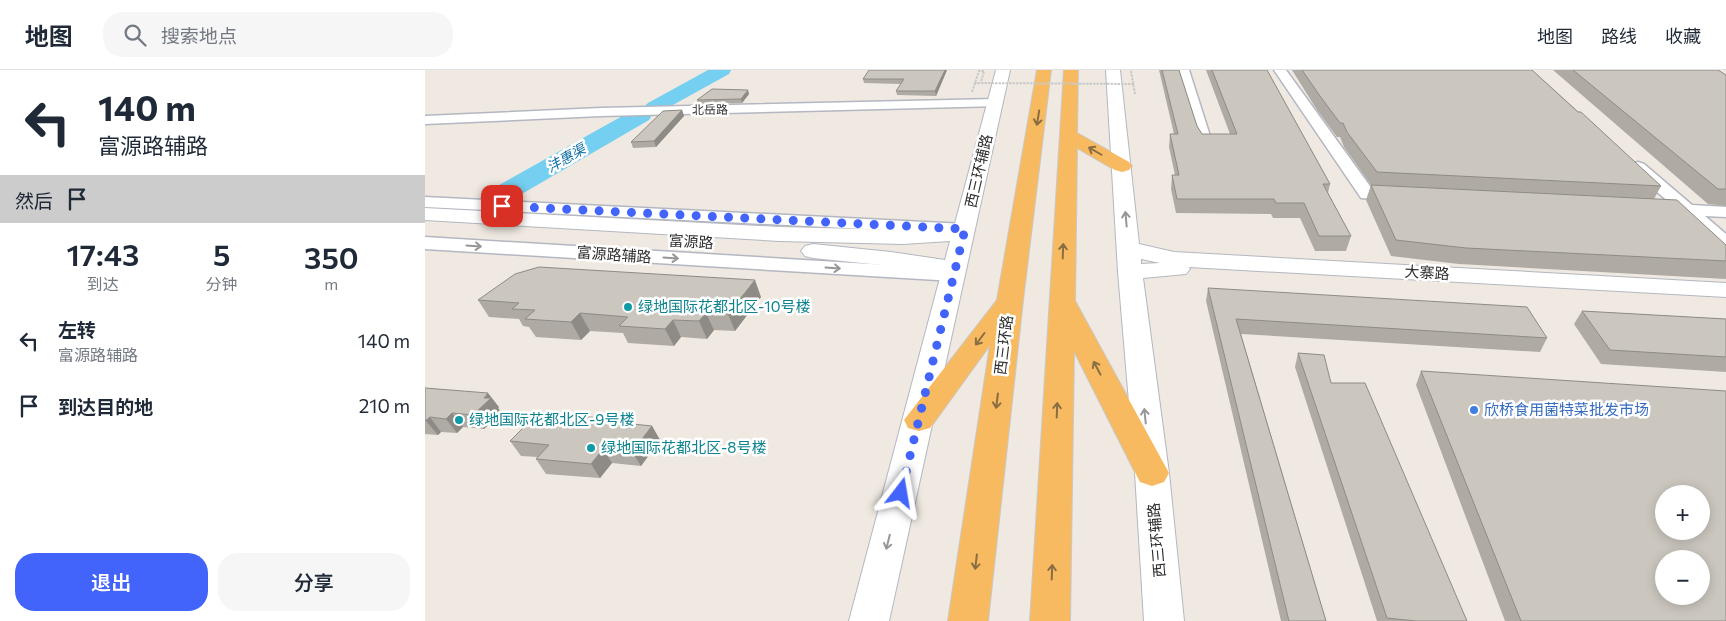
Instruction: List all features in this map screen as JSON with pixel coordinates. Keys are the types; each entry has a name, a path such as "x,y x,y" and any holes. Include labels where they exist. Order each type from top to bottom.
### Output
{"highway":[{"name":"西三环路","path":"968,621 1010,300 1044,70"},
{"path":"1050,621 1071,70"},
{"path":"1068,135 1122,166"},
{"path":"919,420 1010,300"},
{"path":"1061,300 1152,473"}],"main road":[{"name":"西三环辅路","path":"1124,77 1122,166 1129,260 1152,473 1164,621"},
{"name":"西三环辅路","path":"869,621 965,231 993,85"},
{"name":"富源路","path":"425,214 789,234 903,237 965,231"},
{"name":"富源路","path":"425,226 743,245 891,259 954,272"},
{"name":"大寨路","path":"1129,260 1175,259 1726,290"},
{"name":"大寨路","path":"1129,260 1174,269 1726,301"}],"street":[{"path":"1183,70 1204,138"},
{"path":"1280,70 1367,194 1415,196"},
{"name":"北岳路","path":"425,120 601,112 993,85"},
{"path":"1630,159 1726,244"},
{"path":"425,202 965,231"},
{"path":"1639,208 1726,212"},
{"name":"富源路辅路","path":"425,243 954,272"}],"path":[{"path":"993,85 984,71 979,71 974,83 1124,77 1135,94"}],"building":[{"path":"869,70 945,70 935,91 896,91 904,79 863,79"},
{"path":"1162,70 1179,70 1197,126 1202,134 1237,134 1212,70 1267,70 1330,184 1323,184 1351,236 1319,236 1304,203 1276,203 1274,199 1177,199 1172,175 1179,175 1170,134 1178,134"},
{"path":"1302,70 1532,70 1578,112 1581,112 1661,186 1377,172 1347,132 1343,123 1340,123"},
{"path":"1573,70 1718,70 1726,75 1726,189 1718,189"},
{"path":"712,89 748,90 741,99 697,100"},
{"path":"682,110 654,141 631,142 663,111"},
{"path":"1371,185 1677,200 1726,245 1726,261 1466,248 1396,240"},
{"path":"539,267 755,280 728,314 706,313 699,321 673,320 665,329 619,326 628,317 580,313 571,322 525,319 535,310 512,309 519,303 478,300 515,274"},
{"path":"1208,288 1527,307 1547,338 1236,319 1326,621 1289,621"},
{"path":"1582,311 1726,319 1726,357 1610,350"},
{"path":"1298,353 1324,355 1331,383 1365,383 1467,621 1416,621 1387,618"},
{"path":"1421,371 1726,391 1726,621 1521,621"},
{"path":"425,388 488,393 484,398 491,398 473,415 452,413 446,419 430,417 425,421"},
{"path":"576,416 616,419 613,422 652,426 632,452 603,449 591,464 536,459 549,445 510,441 530,421 537,421 541,417 573,419"}],"waterway":[{"name":"沣惠渠","path":"655,107 722,70"},
{"name":"沣惠渠","path":"492,200 641,115"}],"place":[{"name":"绿地国际花都北区-10号楼","path":"628,307"},
{"name":"欣桥食用菌特菜批发市场","path":"1474,410"},
{"name":"绿地国际花都北区-9号楼","path":"459,420"},
{"name":"绿地国际花都北区-8号楼","path":"591,448"}],"route":[{"path":"502,206 965,229 901,493"}]}
